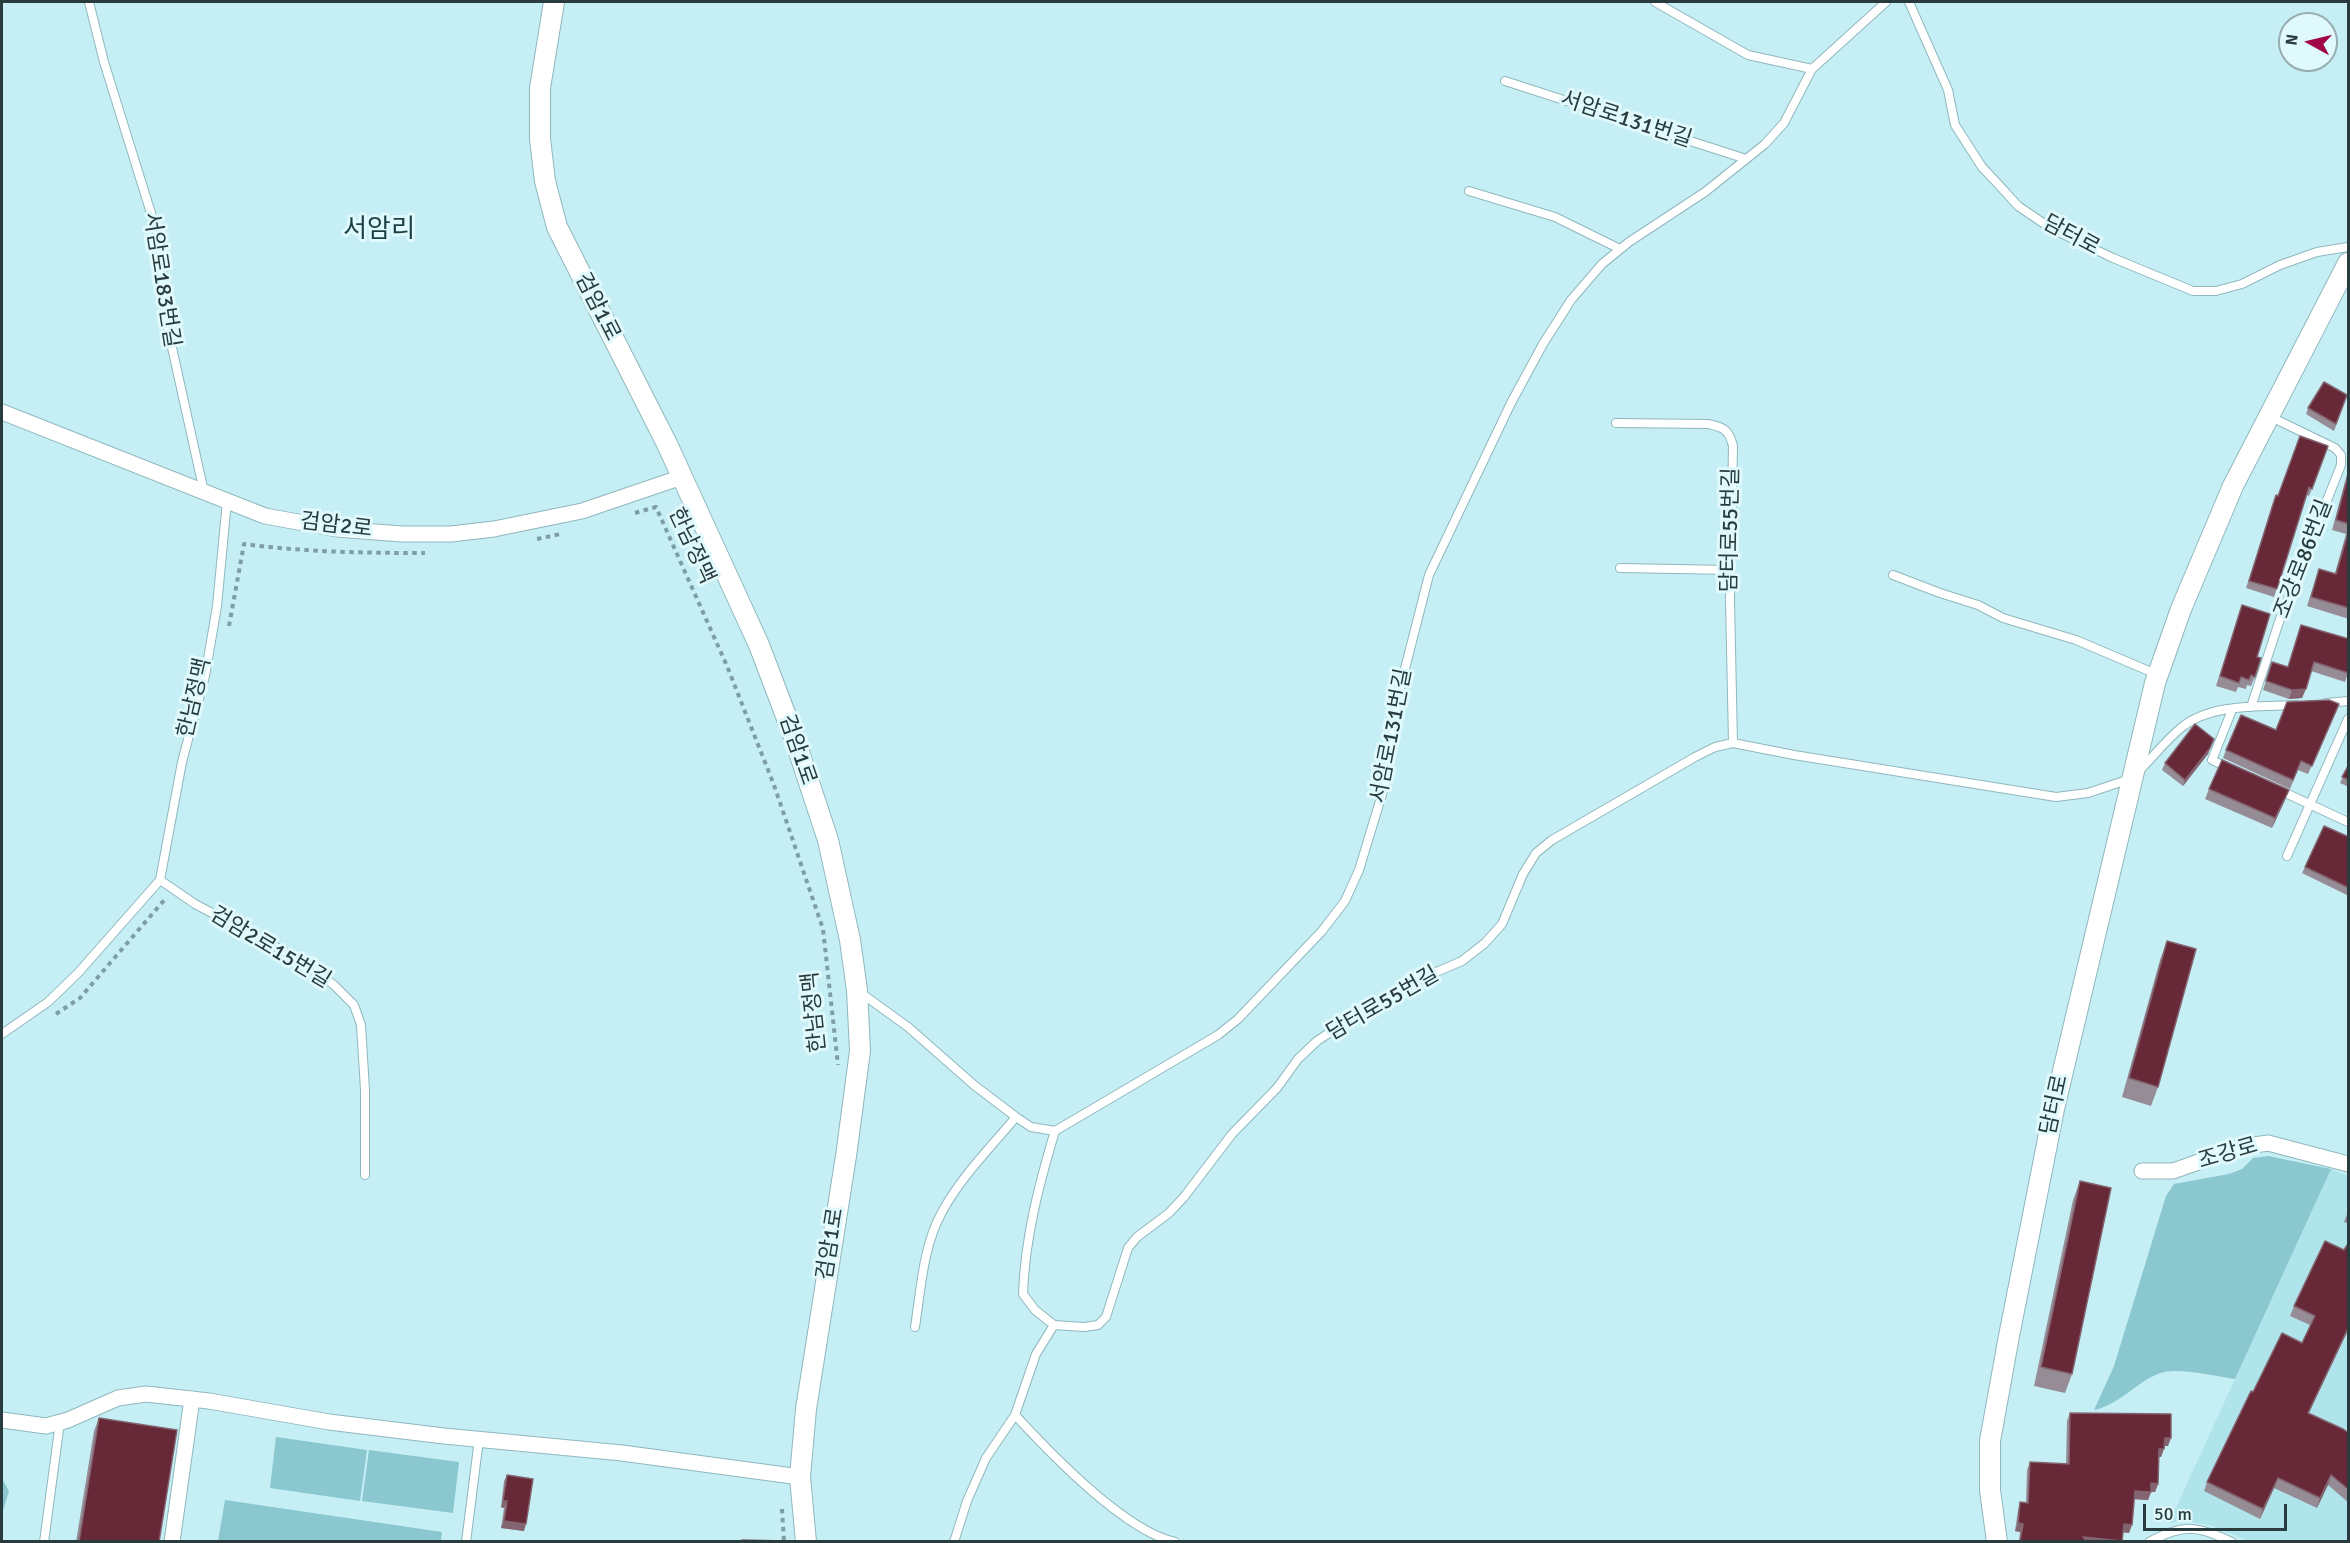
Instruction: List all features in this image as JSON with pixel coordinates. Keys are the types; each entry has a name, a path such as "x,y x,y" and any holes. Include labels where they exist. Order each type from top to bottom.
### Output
{"street":[{"name":"검암1로","path":"554,2 540,88 540,139 545,182 557,227 682,477 759,645 794,737 828,840 850,940 857,990 860,1051 846,1156 806,1409 800,1477 806,1542"},
{"name":"담터로","path":"1997,1542 1990,1490 1990,1441 2054,1108 2158,674 2181,609 2233,486 2349,263"},
{"name":"검암2로","path":"2,412 266,516 337,529 402,534 451,534 494,529 582,511 682,477"},
{"name":"조강로","path":"2142,1171 2173,1171 2241,1147 2268,1143 2349,1164"},
{"path":"2,1420 46,1426 118,1398 146,1394 192,1399 329,1422 622,1453 800,1477"},
{"path":"172,1542 192,1399"}],"lane":[{"name":"서암로183번길","path":"90,2 104,62 159,239 169,334 204,492"},
{"path":"1655,2 1748,55 1812,69"},
{"name":"서암로131번길","path":"1055,1131 1218,1035 1238,1019 1322,932 1345,902 1359,870 1386,781 1399,692 1430,575 1511,403 1543,344 1571,300 1602,264 1620,249 1705,192 1765,144 1784,123 1812,69 1886,2"},
{"name":"담터로","path":"1909,2 1944,80 1955,125 1982,167 2018,206 2052,229 2193,291 2216,291 2242,284 2317,252 2349,247"},
{"name":"서암로131번길","path":"1505,81 1746,159"},
{"path":"1469,191 1555,217 1620,249"},
{"name":"조강로86번길","path":"2251,707 2281,616 2341,465 2342,455 2335,448 2269,416"},
{"name":"담터로55번길","path":"1616,423 1708,424 1721,427 1729,432 1733,446 1730,570 1733,743"},
{"path":"2,1034 48,1002 78,973 160,880 182,762 207,665 217,606 227,501"},
{"path":"1620,568 1730,570"},
{"path":"1893,575 1978,605 2003,618 2076,639 2158,674"},
{"path":"2322,703 2349,701"},
{"path":"2131,779 2182,728 2200,716 2251,707 2311,704"},
{"path":"2232,710 2212,760 2234,770"},
{"path":"2287,856 2349,719"},
{"name":"담터로55번길","path":"1054,1325 1084,1327 1098,1325 1106,1317 1128,1248 1137,1237 1169,1213 1185,1197 1225,1143 1277,1088 1298,1059 1317,1041 1371,1005 1413,982 1462,961 1485,943 1502,924 1536,853 1579,823 1715,747 1733,743 1805,757 2056,797 2088,793 2131,779"},
{"path":"2267,785 2349,822"},
{"name":"검암2로15번길","path":"160,880 195,904 295,957 334,985 354,1005 361,1025 365,1090 365,1175"},
{"path":"857,990 908,1027 974,1085 1016,1118 1031,1127 1055,1131 1040,1181 1030,1229 1023,1294 1035,1310 1054,1325 1036,1354 1015,1415 986,1458 967,1501 954,1542"},
{"path":"915,1327 924,1268 932,1236 941,1213 954,1192 1016,1118"},
{"path":"1015,1415 1043,1446 1132,1522 1163,1539 1174,1542"},
{"path":"44,1542 60,1422"},
{"path":"466,1542 479,1439"},
{"path":"2149,1542 2171,1530 2190,1528 2232,1542"}],"path":[{"name":"한남정맥","path":"624,516 656,507 727,666 774,785 823,929 839,1075"},
{"path":"525,541 570,532"},
{"name":"한남정맥","path":"227,634 244,544 285,550 352,554 430,553"},
{"path":"51,1017 80,998 174,889"},
{"path":"782,1508 784,1542"}],"shaded area":[{"path":"2268,1156 2331,1169 2235,1379 2189,1372 2164,1372 2146,1380 2113,1403 2094,1410 2114,1366 2166,1196 2174,1184 2229,1174 2242,1169 2253,1158"},
{"path":"2331,1169 2348,1176 2348,1541 2249,1541 2210,1525 2185,1521 2169,1523"},
{"path":"276,1437 367,1450 360,1501 270,1488"},
{"path":"369,1450 459,1462 453,1513 362,1501"},
{"path":"2,1479 9,1491 2,1514"},
{"path":"225,1500 442,1532 441,1541 218,1541"}],"building":[{"path":"2324,382 2347,395 2336,424 2308,408"},
{"path":"2300,436 2328,446 2312,489 2309,487 2277,589 2249,581 2276,495 2278,496"},
{"path":"2349,471 2349,524 2336,520"},
{"path":"2349,529 2349,608 2311,597 2319,569 2336,574"},
{"path":"2242,605 2270,614 2257,657 2261,658 2255,677 2251,675 2249,680 2241,677 2239,683 2220,676"},
{"path":"2301,625 2349,639 2348,673 2314,662 2306,689 2292,690 2266,681 2272,662 2288,667"},
{"path":"2329,700 2339,704 2312,766 2301,761 2293,780 2226,750 2241,715 2276,730 2287,702"},
{"path":"2195,724 2214,739 2210,748 2185,780 2165,763"},
{"path":"2222,760 2289,790 2275,818 2209,789"},
{"path":"2349,764 2349,780 2342,777"},
{"path":"2324,826 2349,837 2349,888 2305,867"},
{"path":"2167,941 2196,949 2158,1087 2129,1078"},
{"path":"2080,1181 2111,1188 2072,1374 2041,1367"},
{"path":"2325,1241 2344,1250 2349,1242 2349,1326 2308,1413 2349,1433 2349,1490 2331,1475 2320,1498 2278,1478 2263,1509 2207,1482 2282,1333 2302,1343 2315,1316 2294,1306"},
{"path":"2070,1413 2171,1414 2171,1438 2165,1438 2164,1449 2159,1449 2158,1484 2151,1483 2151,1492 2135,1491 2132,1525 2124,1524 2122,1541 2083,1537 2087,1542 2020,1541 2023,1524 2018,1523 2020,1502 2028,1503 2030,1462 2069,1464"},
{"path":"99,1418 177,1430 159,1542 79,1542"},
{"path":"507,1475 533,1479 526,1524 504,1521 507,1501 503,1501"},
{"path":"742,1540 784,1541 784,1542 742,1542"}],"district":[{"name":"서암리","path":"379,230"}]}
